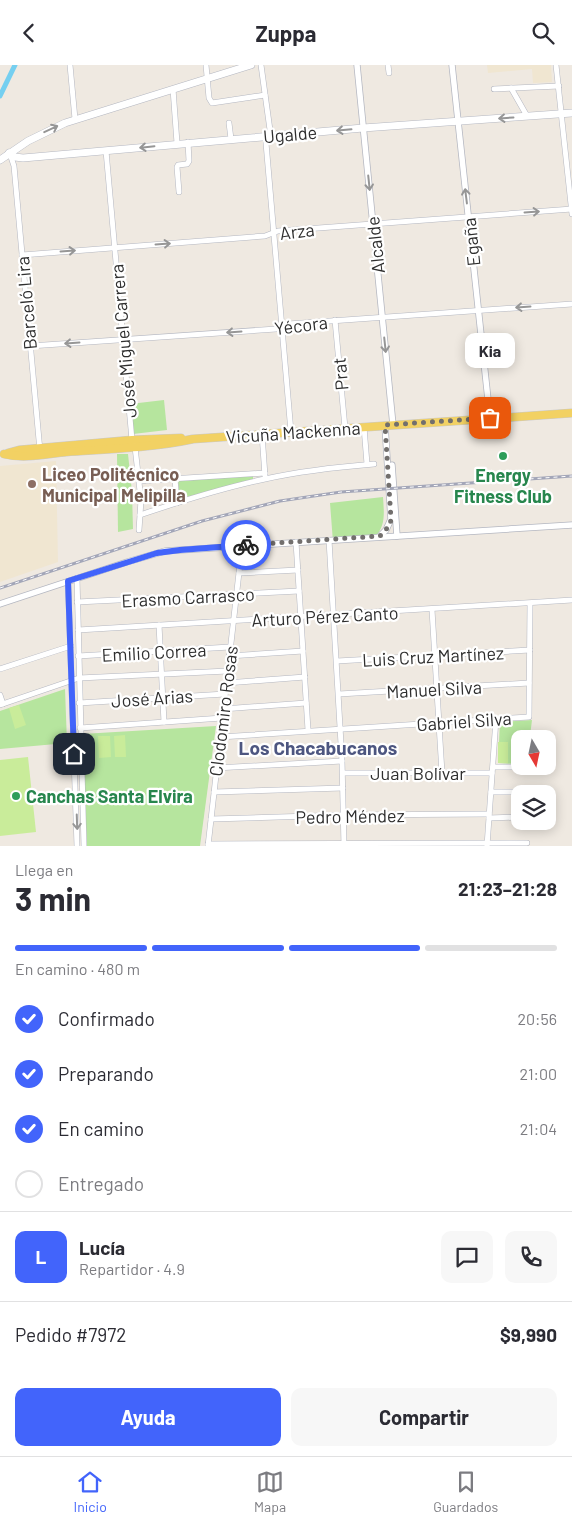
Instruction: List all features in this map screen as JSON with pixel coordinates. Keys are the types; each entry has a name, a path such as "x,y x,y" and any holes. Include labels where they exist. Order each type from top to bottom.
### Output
{"main road":[{"path":"0,160 46,131 75,119 251,65"},
{"name":"Ugalde","path":"9,153 23,158 188,142 572,113"},
{"name":"Vicuña Mackenna","path":"2,454 19,450 40,451 172,438 193,439 572,413"}],"street":[{"path":"70,65 75,119"},
{"path":"206,65 209,98 212,103 265,95"},
{"path":"261,65 270,129 266,143 291,432"},
{"name":"Alcalde","path":"357,65 382,317 397,536"},
{"path":"388,65 389,73"},
{"name":"Egaña","path":"452,65 490,418"},
{"path":"556,65 572,214"},
{"path":"494,89 558,86"},
{"path":"511,88 527,116"},
{"path":"173,89 177,143"},
{"path":"229,123 231,139"},
{"path":"179,192 177,167 187,164 189,161 188,142"},
{"name":"José Miguel Carrera","path":"106,151 123,340 139,481 139,530"},
{"name":"Barceló Lira","path":"9,153 13,163 40,451"},
{"name":"Arza","path":"22,255 265,236 274,233 468,216 572,209"},
{"name":"Yécora","path":"30,346 276,329 288,324 572,304"},
{"name":"Prat","path":"335,321 345,428"},
{"name":"Alcalde","path":"380,536 390,525 391,519 389,425"},
{"path":"364,427 367,464"},
{"path":"262,434 265,476"},
{"path":"139,481 265,476 374,464"},
{"path":"140,515 265,476"},
{"path":"175,479 177,503"},
{"path":"0,604 157,553 380,536 572,525"},
{"path":"329,540 341,728 344,845"},
{"path":"296,542 308,731"},
{"name":"Clodomiro Rosas","path":"208,845 242,546"},
{"path":"239,573 298,570"},
{"path":"77,578 84,846"},
{"path":"68,581 77,846"},
{"name":"Erasmo Carrasco","path":"77,602 299,591"},
{"name":"Arturo Pérez Canto","path":"78,630 334,616 572,600"},
{"path":"529,683 530,604"},
{"path":"432,610 442,773"},
{"path":"159,625 164,722"},
{"path":"0,669 71,646"},
{"name":"Emilio Correa","path":"78,656 230,647"},
{"name":"Luis Cruz Martínez","path":"337,661 530,650"},
{"name":"Emilio Correa","path":"229,656 303,651"},
{"path":"0,695 2,705 79,678 228,671"},
{"path":"226,683 305,677"},
{"name":"Manuel Silva","path":"339,694 529,683"},
{"name":"Gabriel Silva","path":"220,737 528,717 529,683"},
{"name":"José Arias","path":"80,703 225,694"},
{"path":"223,709 306,703"},
{"path":"80,728 222,718"},
{"path":"487,845 496,719"},
{"path":"216,768 342,761"},
{"name":"Juan Bolívar","path":"343,773 442,773 511,769"},
{"path":"214,792 343,788"},
{"path":"491,792 511,792"},
{"name":"Pedro Méndez","path":"210,819 344,815 511,817"},
{"path":"208,845 487,845 527,843"}],"shaded area":[{"path":"487,65 551,65 552,82 533,83 532,69 488,73"},
{"path":"56,461 58,562 0,582 0,466"}],"green space":[{"path":"164,400 167,430 133,434 130,404"},
{"path":"117,454 128,454 133,529 118,532"},
{"path":"253,476 253,479 180,499 178,481"},
{"path":"383,497 383,523 375,537 333,542 330,503"},
{"path":"65,689 67,743 0,749 0,711"},
{"path":"19,705 26,725 15,729 9,708"},
{"path":"532,720 531,730 511,730 511,764 498,763 500,722"},
{"path":"216,726 200,846 87,846 82,734"},
{"path":"125,735 126,757 115,757 114,736"},
{"path":"98,736 110,736 111,757 99,758"},
{"path":"498,742 508,742 508,763 498,763"},
{"name":"Canchas Santa Elvira","path":"28,757 36,832 0,836 0,760"}],"waterway":[{"path":"0,96 15,65"}],"railway":[{"path":"0,588 202,521 280,501 341,492 572,476"}],"way so far":[{"path":"246,545 380,536 391,522 385,425 490,418"}],"place":[{"name":"Kia","path":"490,418"},
{"name":"Energy Fitness Club","path":"503,456"},
{"name":"Liceo Politécnico Municipal Melipilla","path":"32,484"},
{"name":"Canchas Santa Elvira","path":"16,796"}],"district":[{"name":"Los Chacabucanos","path":"318,747"}],"route":[{"path":"74,754 68,581 157,553 246,545"}]}
